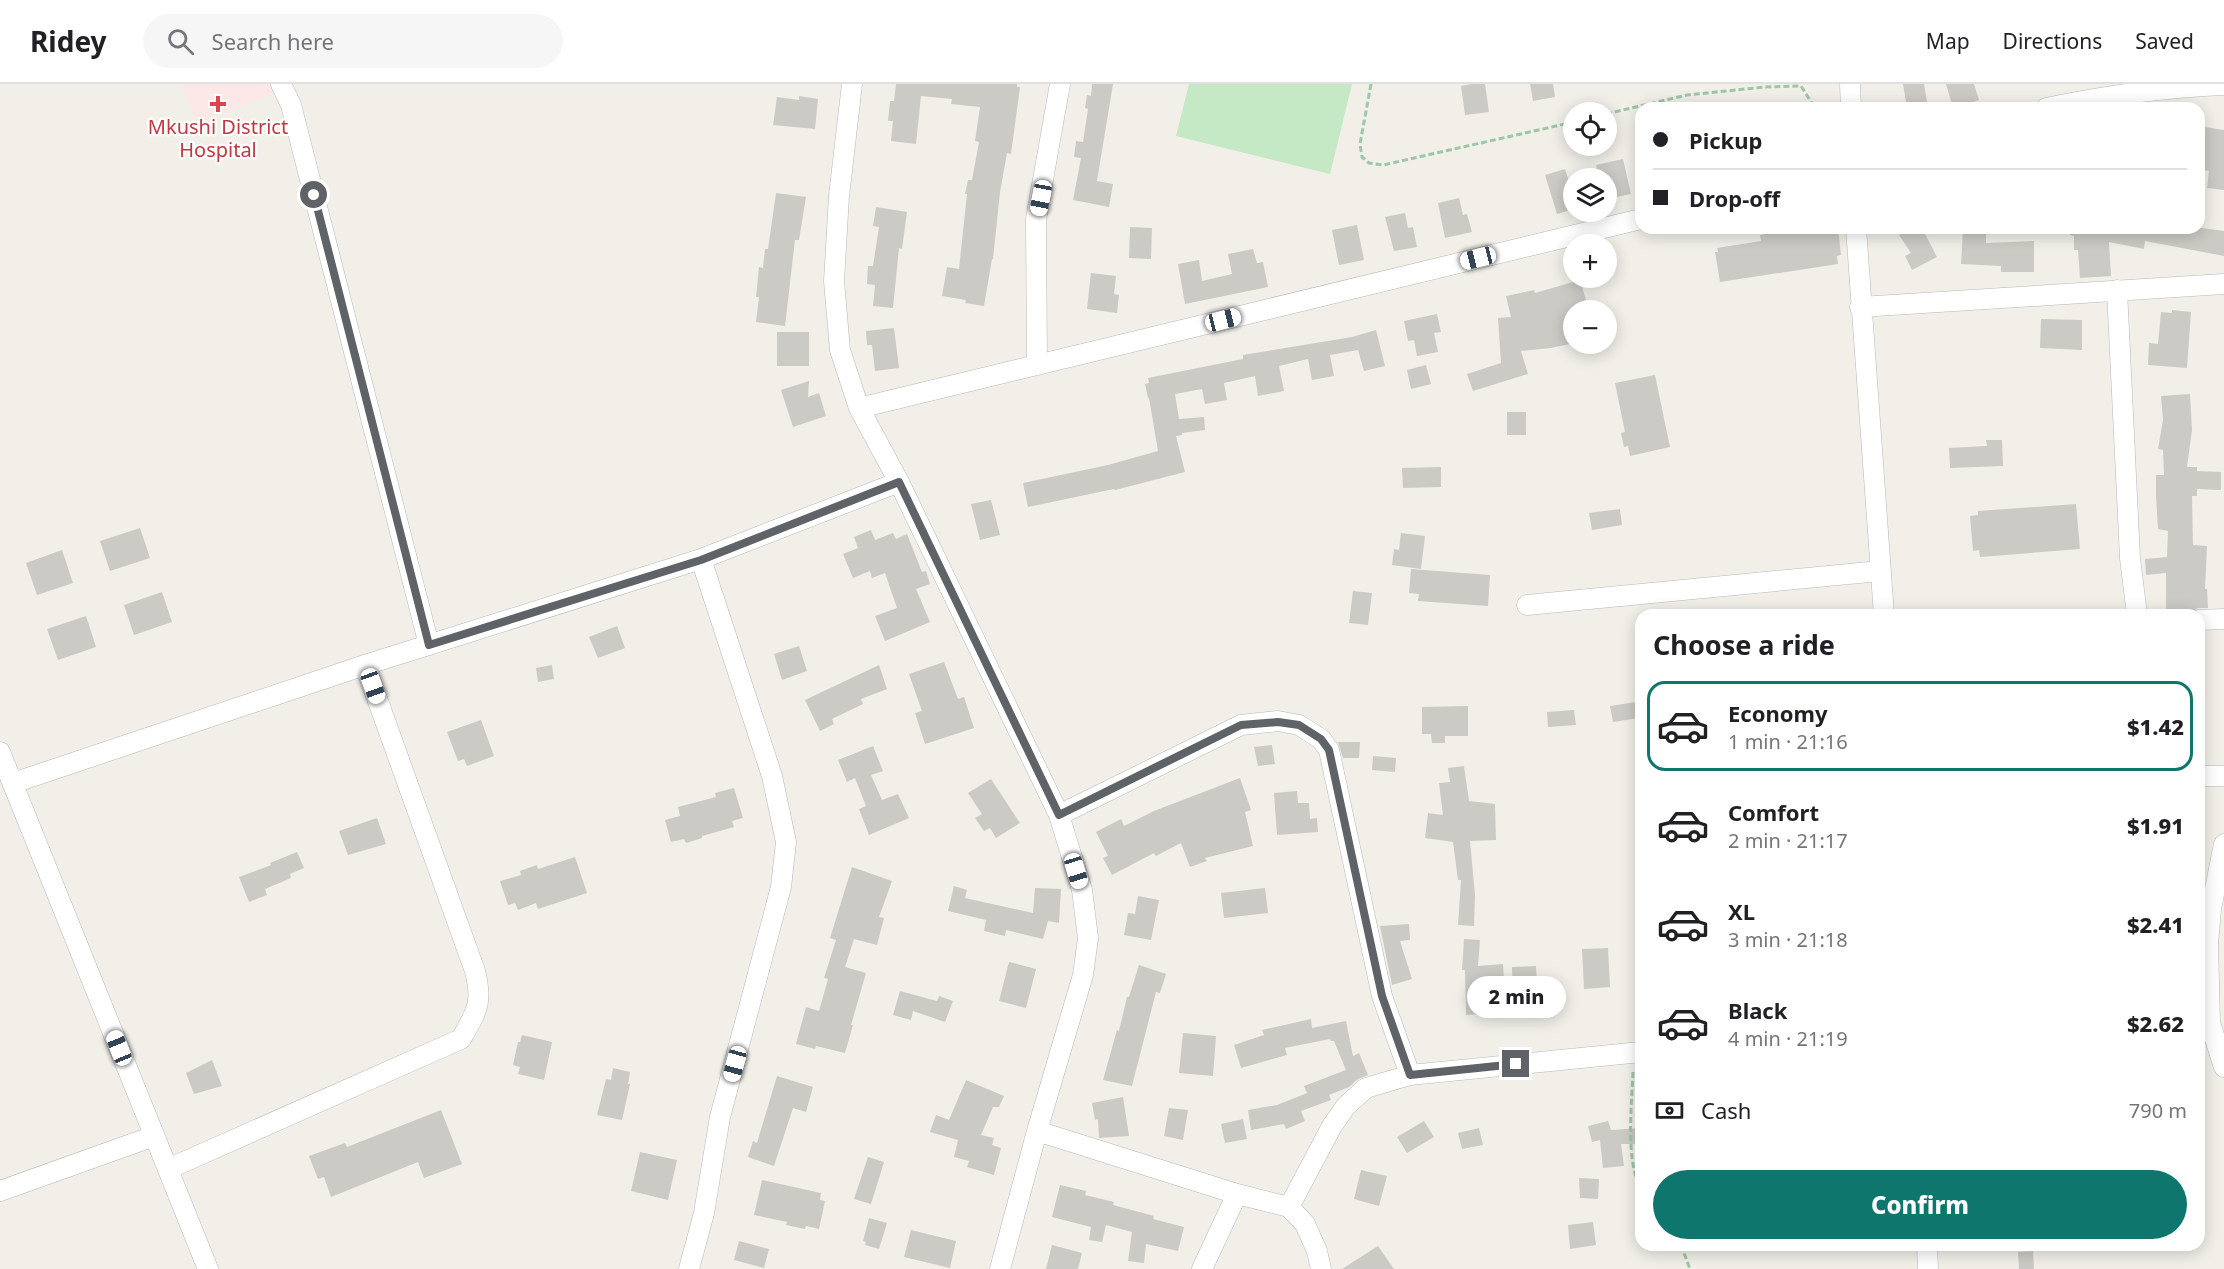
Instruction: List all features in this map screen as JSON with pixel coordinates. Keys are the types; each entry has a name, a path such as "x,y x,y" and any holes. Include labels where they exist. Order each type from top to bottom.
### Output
{"street":[{"path":"281,84 291,105 429,645"},
{"path":"852,84 839,196 834,281 840,350 859,408 899,482 1059,815 1082,890 1088,938 1083,975 1037,1131 1000,1269"},
{"path":"1037,365 1036,219 1060,84"},
{"path":"1850,84 1851,102"},
{"path":"2076,102 2179,87 2224,85"},
{"path":"859,408 1635,220"},
{"path":"1856,234 1883,609"},
{"path":"1860,307 2224,284"},
{"path":"2117,290 2130,558 2136,609"},
{"path":"13,783 365,664 701,560 899,482"},
{"path":"689,1269 704,1213 720,1117 781,887 786,842 772,776 701,560"},
{"path":"1527,605 1880,571"},
{"path":"2205,620 2224,619"},
{"path":"168,1169 461,1039 476,1013 480,990 476,971 365,664"},
{"path":"1059,815 1241,725 1289,723 1299,725 1321,739 1329,750 1382,996 1410,1075"},
{"path":"1,756 208,1269"},
{"path":"2205,776 2224,776"},
{"path":"2205,1004 2211,909 2224,844"},
{"path":"2205,1026 2224,1067"},
{"path":"1289,1207 1332,1126 1346,1106 1366,1088 1410,1075 1635,1052"},
{"path":"1037,1131 1237,1194 1289,1207 1305,1224 1317,1251 1321,1269"},
{"path":"0,1191 154,1136"},
{"path":"1202,1269 1237,1194"},
{"path":"1927,1251 1928,1269"}],"path":[{"path":"1371,84 1360,144 1362,157 1370,163 1383,165 1563,124"},
{"path":"1657,102 1687,95 1765,87 1801,86 1811,102"},
{"path":"1617,111 1635,107"},
{"path":"1635,1081 1630,1130 1635,1179"},
{"path":"1683,1251 1690,1269"}],"shaded area":[{"name":"Mkushi District Hospital","path":"182,84 294,84 197,124"}],"green space":[{"path":"1189,84 1352,84 1330,174 1176,136"}],"building":[{"path":"896,84 1017,84 1017,87 1020,87 1011,154 1007,153 1000,192 993,259 984,306 942,296 947,267 959,269 967,194 965,194 968,180 972,180 979,142 975,141 980,107 951,104 952,99 921,96 916,144 891,141 893,121 888,121 890,101 894,101"},
{"path":"1092,84 1113,84 1097,181 1113,184 1109,207 1073,200 1081,158 1074,157 1076,141 1083,142 1088,109 1085,108 1087,95 1091,96"},
{"path":"1485,84 1489,112 1465,115 1461,86"},
{"path":"1530,84 1553,84 1555,97 1533,101"},
{"path":"1903,84 1924,84 1927,102 1906,102"},
{"path":"1946,84 1974,84 1979,100 1951,102"},
{"path":"799,96 818,99 815,129 773,125 777,97 799,100"},
{"path":"2205,127 2224,130 2224,190 2207,188 2209,171 2205,170"},
{"path":"1623,159 1631,194 1617,197 1617,168 1597,168 1596,165"},
{"path":"1563,170 1563,212 1557,214 1545,175"},
{"path":"776,193 806,197 799,240 795,240 785,326 756,322 759,267 763,268 765,249 768,249"},
{"path":"1459,198 1463,215 1467,214 1472,232 1445,238 1438,203"},
{"path":"876,207 907,212 902,249 899,248 893,308 873,306 875,285 867,284 868,266 873,266 879,227 873,226"},
{"path":"1405,213 1408,228 1413,227 1417,247 1394,251 1385,217"},
{"path":"1357,225 1364,260 1339,265 1332,230"},
{"path":"1130,227 1152,228 1151,259 1129,258"},
{"path":"2205,228 2224,231 2224,256 2145,241 2144,249 2109,242 2111,276 2080,278 2078,250 2074,250 2074,236 2070,235 2205,234"},
{"path":"1839,234 1841,255 1837,256 1838,264 1720,282 1715,252 1718,252 1717,248 1761,241 1760,235"},
{"path":"1925,234 1937,257 1912,270 1905,256 1911,253 1899,235"},
{"path":"1963,234 1986,234 1986,243 2034,241 2034,272 2001,272 2001,266 1961,264"},
{"path":"1253,249 1257,263 1263,262 1268,287 1185,304 1178,264 1199,260 1202,281 1232,274 1228,254"},
{"path":"1091,273 1116,276 1114,294 1119,295 1117,313 1087,309"},
{"path":"1563,285 1563,288 1582,288 1586,300 1563,300 1563,345 1521,351 1528,374 1473,391 1467,374 1501,363 1498,318 1511,317 1506,296 1534,290 1535,293"},
{"path":"2172,310 2191,312 2187,368 2148,365 2149,343 2158,344 2161,312 2172,313"},
{"path":"1437,314 1441,332 1434,333 1438,352 1417,356 1414,340 1408,341 1404,321"},
{"path":"2041,319 2082,320 2082,350 2040,348"},
{"path":"894,328 899,368 875,371 872,345 867,345 866,331"},
{"path":"1376,330 1385,366 1364,371 1358,350 1330,355 1334,376 1312,380 1308,359 1279,366 1284,391 1258,396 1255,376 1224,383 1227,400 1205,404 1202,389 1175,394 1179,419 1204,417 1205,430 1176,436 1185,472 1115,490 1028,507 1023,483 1108,465 1158,451 1145,384 1149,383 1148,378 1243,359 1243,355 1352,337"},
{"path":"777,332 809,332 809,366 777,366"},
{"path":"1426,365 1431,384 1411,389 1407,370"},
{"path":"1655,375 1670,447 1630,456 1628,446 1624,447 1621,433 1625,432 1615,383"},
{"path":"809,381 808,397 819,393 826,416 793,427 781,390"},
{"path":"2190,394 2192,430 2187,467 2197,467 2197,471 2221,472 2221,490 2197,489 2197,496 2192,496 2193,545 2207,546 2205,589 2207,589 2208,608 2166,609 2166,573 2146,575 2145,559 2167,557 2168,531 2158,529 2156,496 2156,475 2164,475 2163,450 2158,449 2163,420 2161,396"},
{"path":"1507,412 1526,412 1526,435 1507,435"},
{"path":"1986,440 2002,440 2003,466 1950,468 1949,448 1987,446"},
{"path":"1441,467 1441,487 1403,488 1402,468"},
{"path":"991,500 1000,535 980,540 971,504"},
{"path":"2076,504 2080,549 1980,557 1979,550 1973,551 1970,516 1978,515 1978,511"},
{"path":"1620,509 1622,525 1592,530 1589,513"},
{"path":"140,528 150,558 110,571 100,541"},
{"path":"871,530 875,540 893,533 896,539 907,534 922,572 926,571 930,584 916,589 930,622 885,641 875,616 897,608 885,573 872,578 870,571 853,578 843,554 858,548 854,537"},
{"path":"1401,533 1425,536 1421,569 1392,565 1394,549 1399,550"},
{"path":"62,550 73,583 37,595 26,563"},
{"path":"1411,569 1490,575 1488,606 1418,601 1419,594 1409,593"},
{"path":"1353,591 1372,593 1368,625 1349,623"},
{"path":"162,592 172,622 134,635 124,605"},
{"path":"86,616 96,647 58,660 47,629"},
{"path":"617,626 625,648 598,658 589,637"},
{"path":"799,646 807,671 782,680 774,654"},
{"path":"944,662 958,699 964,697 974,728 925,744 915,713 922,711 909,674"},
{"path":"552,665 554,679 538,682 536,668"},
{"path":"879,665 887,689 861,699 863,704 832,719 834,724 820,731 805,700"},
{"path":"1635,702 1635,719 1613,722 1610,706"},
{"path":"1468,706 1468,736 1445,736 1445,743 1432,743 1431,734 1422,734 1422,707"},
{"path":"1574,710 1576,725 1548,727 1547,712"},
{"path":"481,720 494,756 467,766 464,759 458,761 447,732"},
{"path":"1338,742 1360,742 1359,758 1343,758"},
{"path":"1272,745 1275,764 1258,766 1254,747"},
{"path":"873,746 883,771 871,775 882,800 898,794 909,818 869,835 859,809 866,806 855,778 847,782 838,760"},
{"path":"1373,756 1396,758 1395,772 1372,770"},
{"path":"1464,766 1469,801 1495,804 1496,840 1470,841 1475,895 1474,926 1458,925 1461,880 1458,880 1453,842 1425,838 1428,813 1443,815 1439,783 1450,782 1448,768"},
{"path":"1240,778 1251,810 1245,812 1253,846 1205,858 1207,861 1190,867 1181,843 1156,856 1154,853 1112,875 1103,858 1108,856 1096,832 1121,819 1124,826 1154,811"},
{"path":"991,779 1020,823 996,838 990,828 984,831 975,818 982,814 968,793"},
{"path":"734,788 743,818 732,821 734,827 686,843 684,839 671,842 665,820 680,816 678,807 716,797 715,793"},
{"path":"1297,791 1298,803 1309,803 1310,819 1317,818 1318,832 1277,835 1274,793"},
{"path":"377,818 386,844 348,855 339,831"},
{"path":"297,852 304,868 290,874 291,878 265,889 267,895 249,902 239,877"},
{"path":"575,857 587,893 538,909 536,903 518,910 515,903 508,905 500,881 521,875 520,871 537,865 538,869"},
{"path":"852,867 892,881 879,917 884,918 877,945 854,939 845,967 866,973 845,1053 796,1044 806,1007 819,1011 828,979 824,978 836,940 830,938"},
{"path":"954,886 967,890 965,898 1033,913 1035,888 1061,889 1059,923 1048,921 1043,939 1006,930 1005,936 984,931 986,920 948,911"},
{"path":"1265,888 1268,913 1224,918 1221,893"},
{"path":"1138,896 1159,900 1151,940 1124,935 1128,913 1135,914"},
{"path":"1409,924 1410,940 1400,941 1412,979 1392,985 1380,926"},
{"path":"1464,939 1480,940 1478,966 1503,964 1504,980 1483,981 1482,1014 1466,1015 1465,970 1462,970"},
{"path":"1608,948 1610,987 1584,989 1582,949"},
{"path":"1009,962 1036,969 1026,1008 999,1001"},
{"path":"1139,965 1166,974 1160,993 1156,992 1132,1086 1103,1080 1127,997 1129,997"},
{"path":"1536,966 1538,1000 1513,1001 1512,967"},
{"path":"900,991 937,1001 939,996 953,1001 945,1022 913,1011 911,1020 893,1015"},
{"path":"1311,1019 1312,1028 1346,1021 1353,1056 1359,1053 1368,1075 1358,1079 1349,1087 1329,1095 1331,1100 1301,1111 1305,1121 1286,1129 1284,1124 1251,1130 1248,1110 1277,1105 1307,1093 1304,1086 1346,1070 1334,1041 1330,1039 1285,1048 1287,1055 1241,1068 1234,1045 1264,1035 1262,1030"},
{"path":"1183,1033 1216,1036 1213,1076 1179,1073"},
{"path":"522,1035 552,1042 544,1080 518,1074 520,1067 513,1065 518,1042"},
{"path":"212,1060 222,1086 194,1094 186,1073"},
{"path":"613,1068 630,1072 628,1084 630,1084 622,1120 597,1115 606,1079 611,1080"},
{"path":"777,1076 813,1087 806,1112 793,1108 774,1166 748,1157 753,1141 757,1143"},
{"path":"966,1080 1004,1096 999,1107 993,1107 981,1135 994,1138 992,1145 1001,1148 994,1175 967,1167 969,1161 954,1157 958,1140 930,1132 936,1115 949,1120"},
{"path":"1123,1097 1129,1136 1099,1138 1098,1119 1095,1120 1092,1103"},
{"path":"1169,1108 1188,1110 1183,1140 1164,1136"},
{"path":"441,1110 462,1164 424,1178 418,1162 331,1197 324,1177 318,1179 309,1156 345,1143 347,1147"},
{"path":"1243,1119 1247,1139 1225,1143 1221,1124"},
{"path":"1424,1121 1434,1137 1407,1153 1397,1137"},
{"path":"1608,1121 1611,1130 1635,1128 1635,1144 1621,1144 1624,1166 1603,1168 1600,1140 1592,1142 1588,1126"},
{"path":"1479,1128 1483,1145 1462,1149 1458,1133"},
{"path":"640,1152 677,1160 668,1200 631,1191"},
{"path":"868,1157 884,1162 871,1204 854,1199"},
{"path":"1361,1170 1387,1176 1379,1206 1354,1199"},
{"path":"1579,1178 1599,1179 1598,1199 1580,1198"},
{"path":"762,1180 821,1193 820,1200 825,1201 819,1229 786,1225 787,1222 754,1215"},
{"path":"1060,1185 1086,1191 1085,1195 1114,1202 1113,1205 1184,1227 1178,1251 1146,1244 1144,1263 1128,1261 1132,1232 1106,1225 1102,1242 1089,1240 1091,1227 1052,1217"},
{"path":"869,1218 887,1223 879,1249 865,1245 866,1242 863,1241"},
{"path":"1593,1222 1596,1245 1570,1249 1568,1225"},
{"path":"911,1230 956,1241 950,1268 904,1257"},
{"path":"739,1241 769,1249 764,1268 734,1260"},
{"path":"1052,1245 1082,1253 1078,1269 1046,1269"},
{"path":"1378,1246 1394,1269 1342,1269"},
{"path":"2033,1251 2034,1269 2019,1269 2018,1252"}],"place":[{"name":"Mkushi District Hospital","path":"218,104"}],"route":[{"path":"314,195 429,645 701,560 899,482 1059,815 1241,725 1278,722 1299,725 1321,739 1329,750 1382,996 1410,1075 1516,1064"}]}
